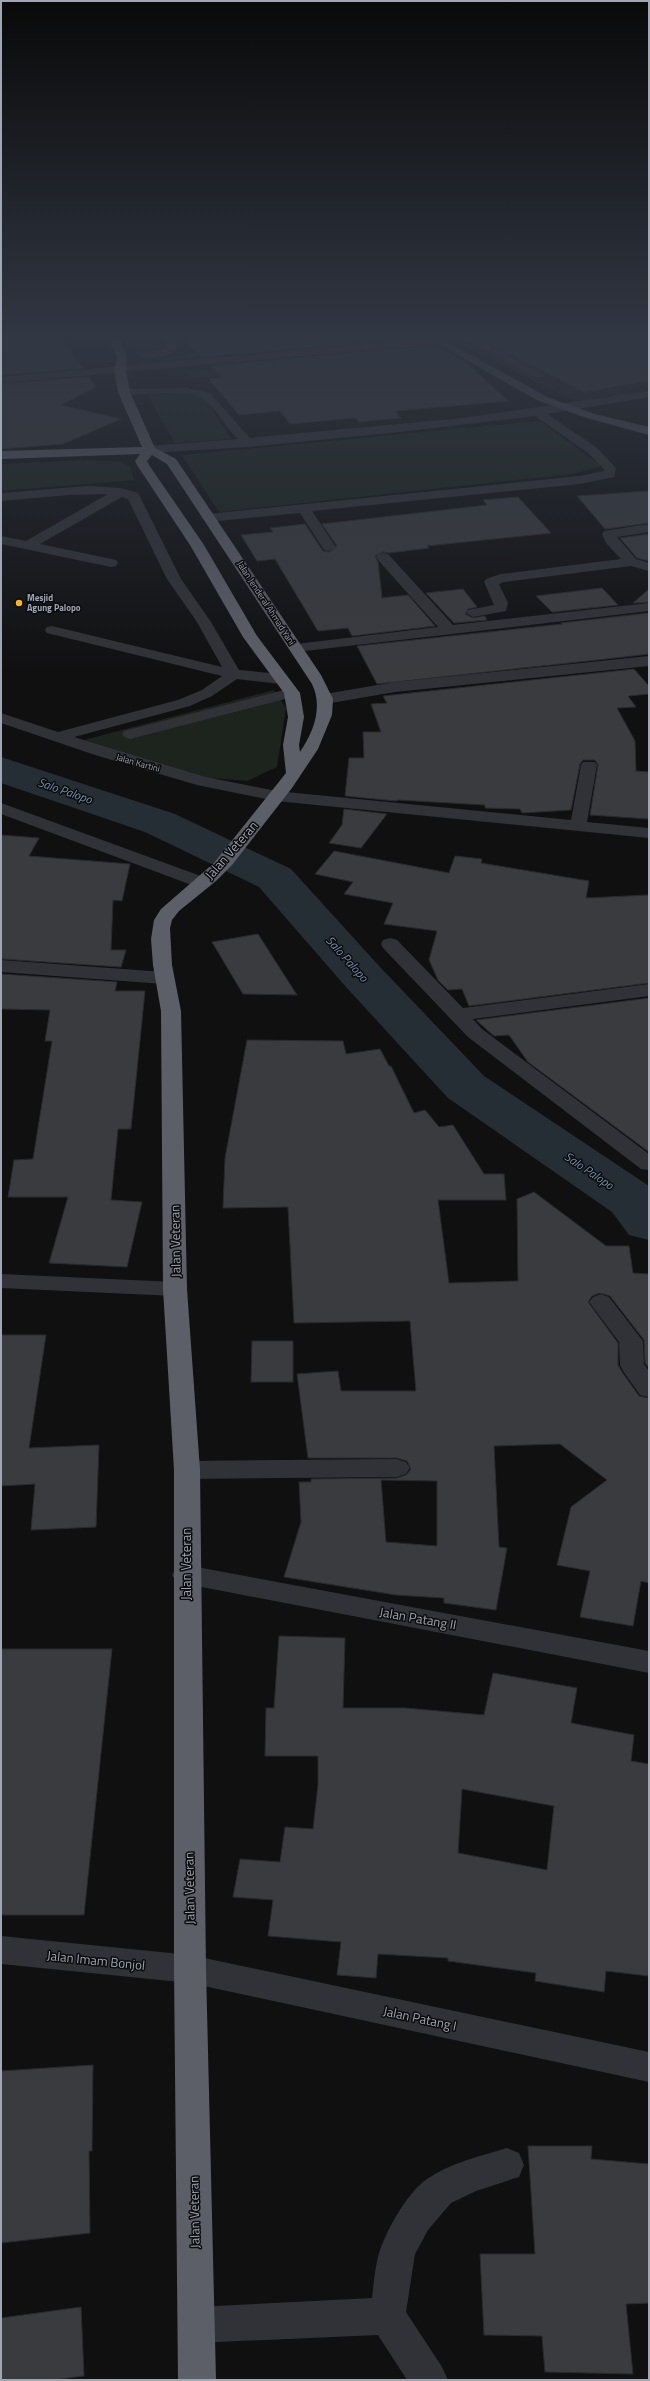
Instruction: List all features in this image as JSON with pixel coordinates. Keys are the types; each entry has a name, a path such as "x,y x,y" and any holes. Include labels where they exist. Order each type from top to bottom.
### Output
{"highway":[{"path":"1,456 150,450"},
{"name":"Jalan Jenderal Ahmad Yani","path":"294,772 291,745 296,717 292,693 281,679 268,635 227,542 208,518 168,458 150,450 142,461 143,465 197,545 268,635 296,648 325,699"},
{"path":"197,545 227,542"},
{"path":"278,796 310,749 320,729 325,711 325,699"},
{"name":"Jalan Veteran","path":"197,2380 190,1969 186,1575 187,1470 175,1289 171,1012 164,978 160,935 162,921 169,912 210,877 278,796"}],"street":[{"path":"150,450 162,449"},
{"path":"208,518 580,480 610,474 610,468 591,449"},
{"path":"1,497 76,492 121,492 133,496 174,579 204,622 234,674"},
{"path":"27,546 121,492"},
{"path":"122,508 136,501"},
{"path":"304,508 330,547"},
{"path":"631,562 610,540 609,534 649,528"},
{"path":"47,550 67,539"},
{"path":"1,540 111,563"},
{"path":"383,557 448,629"},
{"path":"438,617 501,608 501,603 491,582 501,578 631,562 649,567"},
{"path":"296,648 448,629 649,607"},
{"path":"52,630 234,674 281,679"},
{"path":"325,699 395,687 649,661"},
{"path":"57,737 184,703 207,693 234,674"},
{"path":"82,746 292,693"},
{"name":"Jalan Kartini","path":"1,718 82,746 203,781 278,796 649,833"},
{"path":"578,827 589,765"},
{"path":"1,808 210,877"},
{"path":"390,944 480,1038 649,1164"},
{"path":"1,966 164,978"},
{"path":"458,1015 649,990"},
{"path":"1,1282 175,1289"},
{"path":"601,1302 631,1341 632,1365 649,1389"},
{"path":"187,1470 397,1468"},
{"name":"Jalan Patang II","path":"186,1575 649,1662"},
{"name":"Jalan Imam Bonjol","path":"1,1950 190,1969"},
{"name":"Jalan Patang I","path":"190,1969 649,2067"},
{"path":"429,2380 387,2316 398,2251 415,2218 439,2191 470,2176 507,2165"},
{"path":"196,2325 387,2316"}],"shaded area":[{"path":"244,449 579,449 602,466 573,474 219,512 182,455"},
{"path":"87,460 121,462 130,467 134,480 1,491 1,464"},
{"path":"274,690 286,708 277,767 247,781 209,778 84,740"}],"building":[{"path":"649,491 649,523 605,529 577,496"},
{"path":"518,497 551,533 427,546 429,548 389,553 383,552 375,556 378,562 382,598 408,595 435,626 352,636 348,628 318,631 275,559 257,561 241,535 273,532 270,528 305,524 323,551 329,552 337,546 322,524 487,505 483,500"},
{"path":"649,534 649,561 637,558 620,538"},
{"path":"602,588 618,605 552,612 536,596"},
{"path":"463,589 477,607 468,609 465,614 473,618 485,616 487,620 454,623 426,593"},
{"path":"649,589 649,602 633,603"},
{"path":"649,613 649,654 624,657 377,684 357,646 563,624 561,623"},
{"path":"634,669 649,686 649,694 628,696 636,707 617,708 635,741 636,771 649,772 649,819 590,815 598,765 595,760 583,760 580,764 571,810 522,813 520,809 485,808 485,805 396,801 345,796 349,758 364,758 363,732 381,732 371,704 387,703 383,696"},
{"path":"344,809 387,814 361,848 329,843 342,825"},
{"path":"1,835 39,838 29,856 130,864 122,901 113,900 111,950 126,950 121,967 1,959"},
{"path":"334,851 449,873 455,856 482,859 481,863 589,881 586,898 649,895 649,983 469,1006 462,989 448,990 438,980 429,960 437,931 384,924 393,903 344,894 353,882 315,874"},
{"path":"258,934 297,995 243,994 212,942"},
{"path":"1,974 117,982 115,991 145,991 131,1129 118,1129 111,1200 142,1202 127,1267 49,1263 68,1197 8,1197 14,1160 33,1159 52,1041 45,1041 50,1010 1,1009"},
{"path":"649,998 649,1152 528,1062 509,1035 494,1036 476,1020"},
{"path":"247,1040 343,1041 346,1054 380,1049 389,1066 391,1066 414,1113 425,1110 439,1127 453,1125 484,1174 504,1174 506,1200 438,1200 449,1283 518,1281 517,1199 534,1192 606,1246 629,1246 633,1273 649,1274 649,1368 645,1363 644,1340 610,1296 600,1293 592,1296 588,1302 618,1343 618,1365 622,1372 639,1396 649,1398 649,1583 641,1581 633,1626 580,1617 590,1571 557,1565 571,1507 607,1480 560,1444 494,1446 499,1547 507,1548 496,1610 444,1603 444,1598 396,1595 284,1577 301,1522 299,1482 311,1482 311,1479 397,1478 406,1475 411,1469 407,1461 397,1458 308,1458 297,1374 338,1371 341,1391 416,1391 410,1321 294,1323 288,1207 223,1208 225,1158","holes":["381,1480 437,1481 437,1546 386,1542"]},
{"path":"1,1335 46,1335 29,1448 99,1445 96,1527 31,1530 35,1484 1,1486"},
{"path":"252,1341 293,1341 293,1382 251,1382"},
{"path":"279,1636 345,1638 343,1708 405,1708 484,1715 493,1673 577,1688 571,1723 634,1735 631,1761 649,1764 649,1976 606,1971 604,1992 535,1981 536,1973 448,1961 448,1958 378,1954 376,1978 337,1975 341,1942 268,1936 273,1900 233,1897 240,1859 280,1862 285,1827 313,1829 318,1785 318,1756 265,1756 266,1708 274,1708","holes":["462,1789 554,1806 547,1870 458,1853"]},
{"path":"1,1649 112,1649 84,1915 1,1915"},
{"path":"93,2065 92,2151 89,2151 90,2233 1,2243 1,2071"},
{"path":"528,2146 592,2146 591,2159 649,2164 649,2303 626,2304 633,2374 545,2372 542,2336 484,2335 480,2254 535,2254"},
{"path":"81,2307 84,2376 53,2380 1,2380 1,2318"}],"waterway":[{"name":"Salo Palopo","path":"1,769 160,823 275,878 363,977 466,1087 632,1200 649,1223"}],"place":[{"name":"Mesjid Agung Palopo","path":"19,603"}]}
